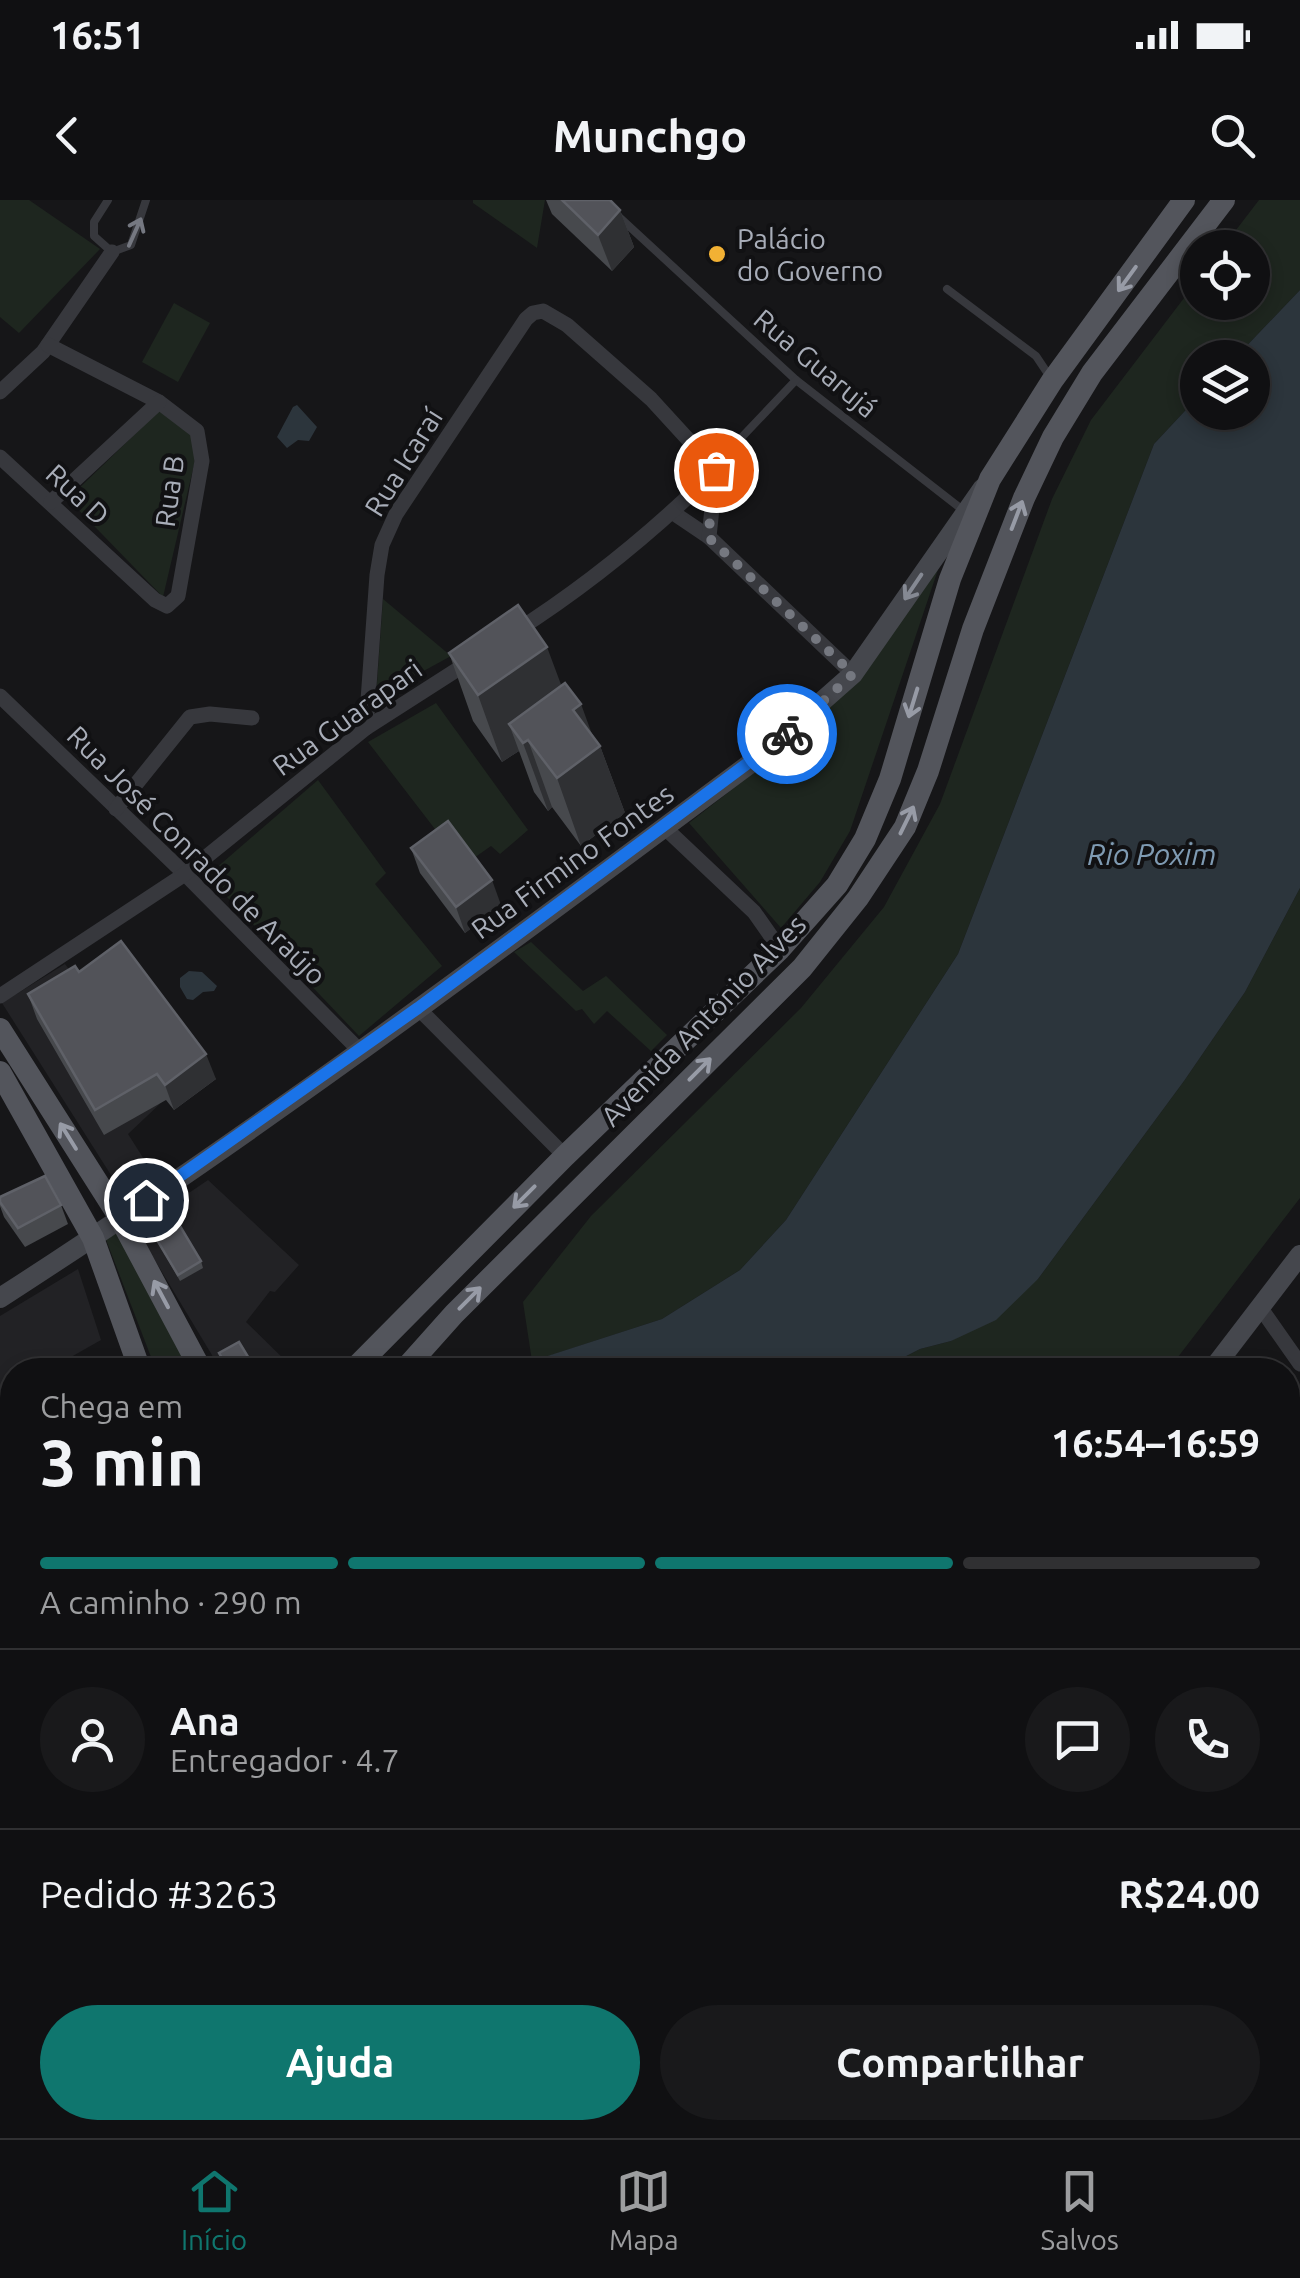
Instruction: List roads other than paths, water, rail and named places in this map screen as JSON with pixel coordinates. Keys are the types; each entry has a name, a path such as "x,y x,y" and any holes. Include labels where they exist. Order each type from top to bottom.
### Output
{"main road":[{"name":"Avenida Antônio Alves","path":"365,1358 565,1156 780,949 837,885 865,839 890,779 950,579 990,479 1052,381 1184,200"},
{"name":"Avenida Antônio Alves","path":"415,1358 454,1314 802,968 858,898 906,826 928,772 973,630 1024,498 1053,437 1092,374 1224,200"},
{"path":"0,1029 120,1218 195,1358"},
{"path":"0,1072 94,1238 136,1358"}],"street":[{"path":"0,392 48,345 112,252"},
{"name":"Rua Icaraí","path":"366,728 382,545 396,514 533,312 543,311 567,325 651,399 716,470"},
{"name":"Rua B","path":"48,345 159,402 197,431 202,460 178,596 166,606"},
{"path":"50,502 159,402"},
{"name":"Rua D","path":"0,456 166,606"},
{"path":"494,646 574,594 716,470"},
{"path":"708,537 716,470"},
{"name":"Rua Firmino Fontes","path":"0,1298 94,1238 418,1008 759,757 853,674 990,479"},
{"path":"672,512 708,537 853,674"},
{"name":"Rua Guarapari","path":"0,996 185,874 366,728 478,656"},
{"name":"Rua José Conrado de Araújo","path":"0,696 185,874 359,1050"},
{"path":"116,809 190,717 210,714 252,718"},
{"path":"664,827 754,912 780,949"},
{"path":"418,1008 565,1156"},
{"path":"1221,1358 1300,1255"},
{"path":"1260,1307 1296,1358"}],"lane":[{"path":"108,200 94,222 94,236 112,252 131,246 146,200"},
{"name":"Rua Guarujá","path":"614,213 796,380 964,511"},
{"path":"947,289 1036,356 1052,381"},
{"path":"716,470 796,380"}],"water":[{"name":"Rio Poxim","path":"1300,290 1300,888 1245,992 1038,1279 996,1320 902,1358 541,1358 662,1319 740,1270 786,1220 958,954 1154,444 1180,416 1180,430 1270,430 1270,340 1252,340"},
{"path":"297,405 317,427 309,441 298,440 287,448 277,437"},
{"path":"189,971 202,972 217,986 214,991 187,999 180,978"}],"place":[{"name":"Palácio do Governo","path":"717,254"}]}
